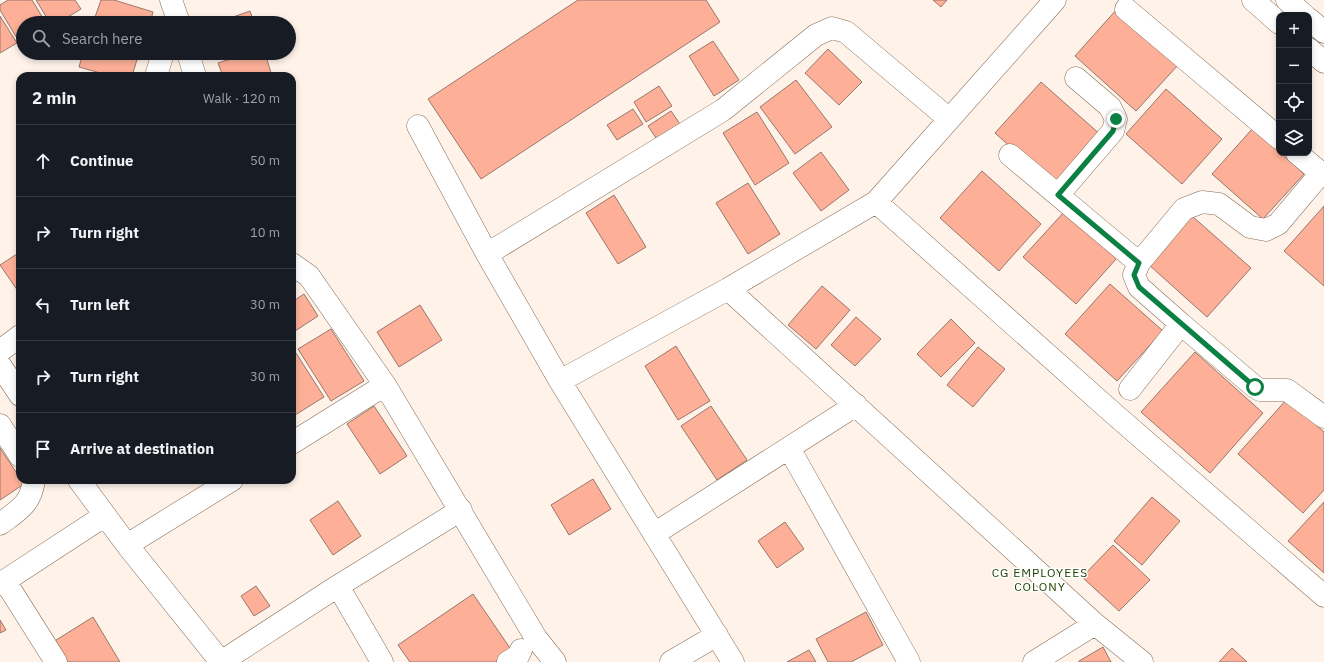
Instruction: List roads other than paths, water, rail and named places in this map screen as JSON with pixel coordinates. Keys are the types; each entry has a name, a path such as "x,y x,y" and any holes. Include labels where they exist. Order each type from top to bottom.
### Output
{"street":[{"path":"560,381 728,289 876,202 1055,0"},
{"path":"1253,0 1276,20"},
{"path":"1287,0 1301,12"},
{"path":"1126,9 1276,135"},
{"path":"1312,22 1324,32"},
{"path":"487,254 723,110 816,35 832,28 846,32 949,119"},
{"path":"1312,51 1324,62"},
{"path":"157,72 161,60"},
{"path":"190,60 194,72"},
{"path":"1058,195 1113,131 1116,119 1110,107 1076,78"},
{"path":"418,126 487,254 560,381 733,662"},
{"path":"1010,155 1139,263"},
{"path":"1301,156 1322,174 1278,224 1266,230 1250,227 1219,204 1202,202 1184,209 1139,263 1134,275 1139,287 1255,387 1260,390 1287,390 1324,417"},
{"path":"876,202 1118,418 1324,596"},
{"path":"296,267 309,276 385,385 536,638 554,662"},
{"path":"728,289 1094,624 1142,662"},
{"path":"1130,389 1181,324"},
{"path":"0,351 16,339"},
{"path":"0,366 16,389"},
{"path":"296,441 385,385"},
{"path":"654,534 856,405"},
{"path":"0,425 16,450"},
{"path":"789,448 910,662"},
{"path":"0,524 19,510 33,494 34,484"},
{"path":"82,484 104,516 221,662 338,586 461,510"},
{"path":"127,545 226,484"},
{"path":"56,662 3,583 104,516"},
{"path":"338,586 382,662"},
{"path":"1034,662 1094,624"},
{"path":"671,662 717,635"}],"district":[{"name":"CG EMPLOYEES COLONY","path":"1040,580"}]}
